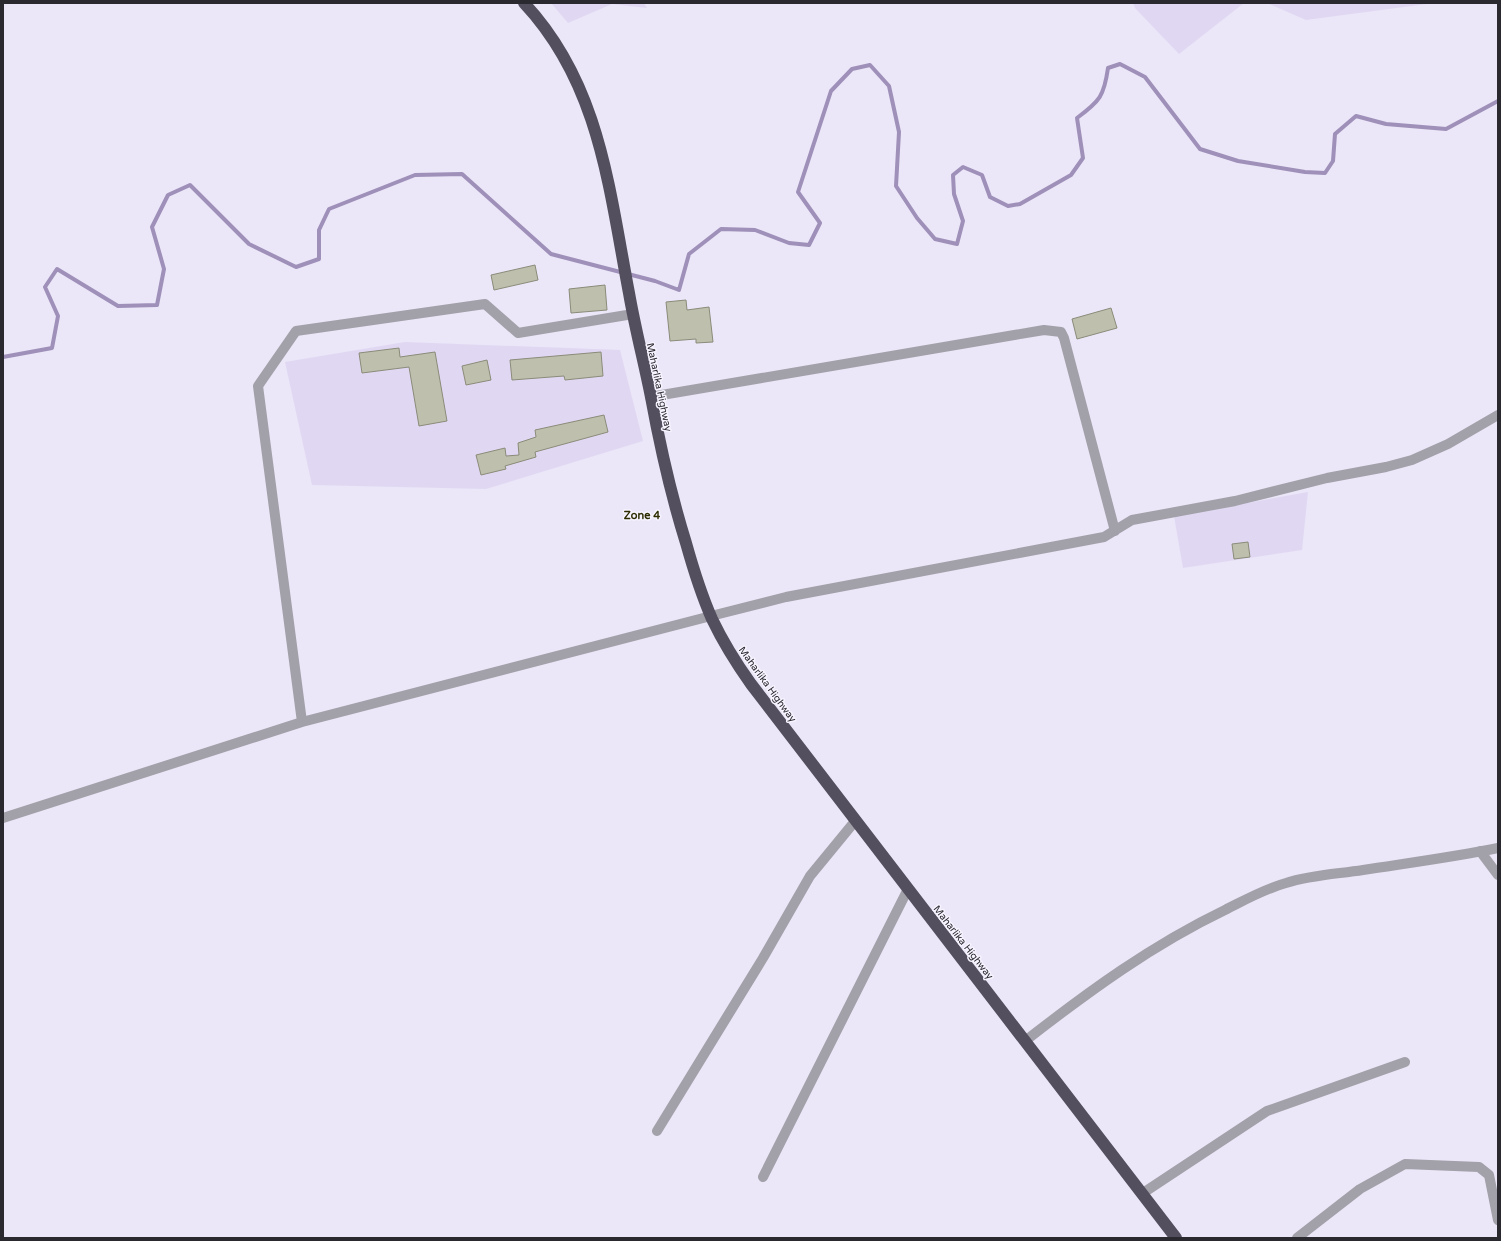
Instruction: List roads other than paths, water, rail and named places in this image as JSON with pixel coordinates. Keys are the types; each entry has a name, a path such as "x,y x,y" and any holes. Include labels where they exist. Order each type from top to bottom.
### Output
{"highway":[{"name":"Maharlika Highway","path":"524,3 534,14 564,57 581,89 595,127 620,241 650,397 676,510 693,568 711,616 721,637 751,684 1143,1193 1176,1238"}],"street":[{"path":"302,722 258,386 296,331 485,304 518,333 633,314"},
{"path":"650,397 1036,331 1054,330 1061,332 1064,338 1115,531"},
{"path":"3,818 302,722 711,616 786,597 1104,537 1132,520 1235,501 1327,478 1386,467 1412,460 1448,444 1498,415"},
{"path":"657,1131 763,958 810,876 856,820"},
{"path":"1025,1041 1086,993 1123,968 1201,921 1263,891 1286,883 1325,874 1362,870 1498,848"},
{"path":"1480,851 1498,875"},
{"path":"763,1177 908,889"},
{"path":"1143,1193 1267,1111 1405,1062"},
{"path":"1297,1238 1360,1189 1404,1164 1478,1167 1489,1175 1498,1220"}],"waterway":[{"path":"3,357 52,348 58,316 45,287 57,269 118,306 157,305 164,269 152,227 168,195 190,185 249,244 296,267 319,259 319,230 329,209 415,175 462,174 551,254 655,281 679,290 689,254 721,229 755,230 789,243 809,245 820,223 798,192 831,91 852,69 870,65 889,86 899,132 896,186 917,218 935,239 957,244 963,221 954,194 953,175 963,167 982,175 990,197 1008,206 1020,204 1071,175 1083,158 1077,118 1091,107 1100,97 1105,85 1108,68 1120,64 1145,77 1200,149 1238,161 1305,172 1325,173 1333,161 1335,134 1356,116 1386,124 1446,129 1498,101"}],"district":[{"name":"Zone 4","path":"642,515"}]}
